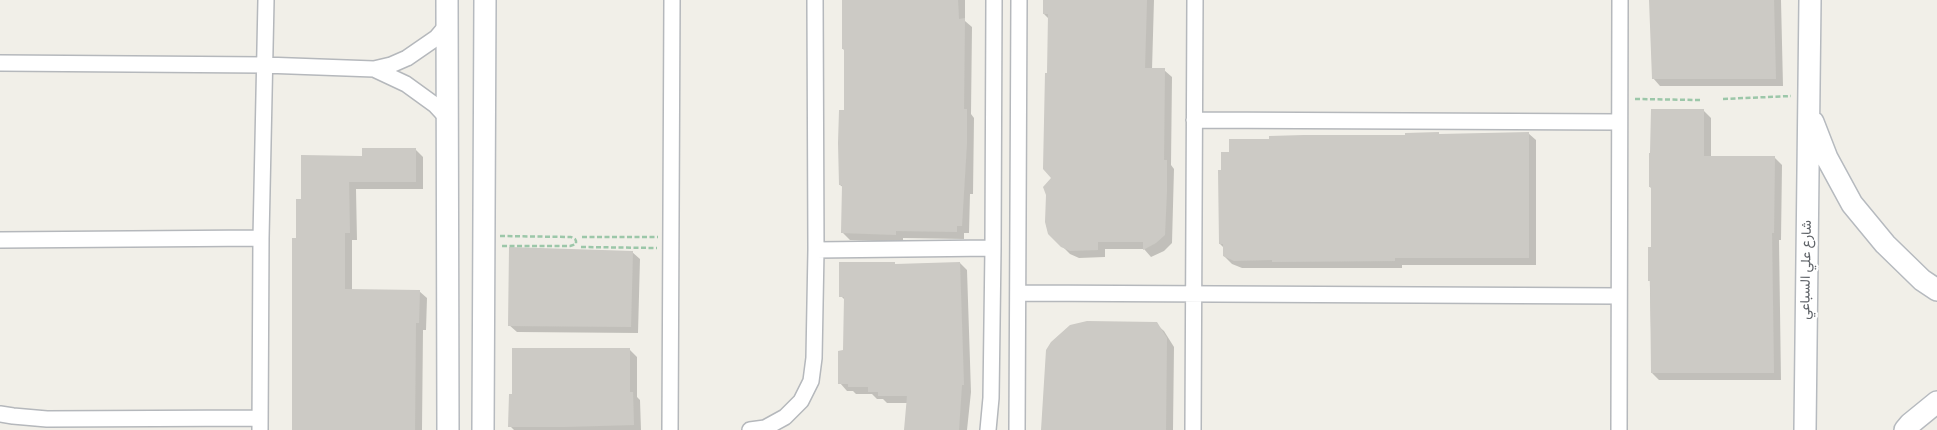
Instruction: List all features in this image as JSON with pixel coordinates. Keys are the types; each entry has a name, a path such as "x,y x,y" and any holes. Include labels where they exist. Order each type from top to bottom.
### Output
{"street":[{"path":"0,414 47,419 260,424 261,238 266,0"},
{"path":"447,0 448,430"},
{"path":"483,430 485,0"},
{"path":"670,430 672,0"},
{"path":"750,430 765,428 785,417 801,401 811,380 814,358 816,250 815,0"},
{"path":"988,430 991,398 994,0"},
{"path":"1017,430 1019,0"},
{"path":"1193,430 1195,0"},
{"path":"1619,430 1618,99 1620,0"},
{"name":"شارع علي السباعي","path":"1802,427 1810,0"},
{"path":"0,63 374,69 391,65 407,58 429,44 447,25"},
{"path":"374,69 406,84 435,105 447,118"},
{"path":"1808,103 1827,158 1852,204 1885,244 1922,280 1937,290"},
{"path":"1194,120 1619,122"},
{"path":"0,240 261,238"},
{"path":"816,250 993,248"},
{"path":"1018,293 1619,296"},
{"path":"1905,430 1937,402"}],"path":[{"path":"1618,99 1700,100"},
{"path":"1723,99 1808,103"},
{"path":"573,237 576,244 570,246 484,241 573,237"},
{"path":"582,237 671,243"},
{"path":"581,247 671,243"}],"building":[{"path":"842,0 958,0 959,19 965,18 964,109 967,109 967,143 962,226 957,226 957,232 896,231 896,235 841,233 842,185 839,185 838,143 839,110 844,110"},
{"path":"1043,0 1147,0 1145,68 1165,68 1164,160 1167,160 1167,191 1165,235 1156,243 1143,250 1143,242 1098,242 1098,250 1070,251 1061,247 1048,234 1045,222 1046,195 1043,187 1051,178 1043,169 1048,14 1043,14"},
{"path":"1649,0 1774,0 1776,79 1652,79"},
{"path":"1651,109 1704,109 1704,156 1775,156 1774,233 1772,233 1774,373 1651,373 1648,247 1651,247 1649,153"},
{"path":"1439,132 1439,134 1529,132 1529,258 1395,258 1395,261 1272,262 1272,260 1234,261 1223,256 1223,244 1219,244 1218,170 1221,170 1221,152 1229,152 1229,139 1269,139 1269,136 1304,135 1405,135 1405,133"},
{"path":"362,148 416,148 416,182 349,182 350,233 345,233 345,289 420,290 419,323 416,323 415,430 292,430 292,238 296,238 296,199 301,199 301,155 362,156"},
{"path":"509,247 633,251 631,327 508,326"},
{"path":"839,262 895,262 895,264 960,262 964,385 962,385 959,430 904,430 907,396 878,396 878,392 868,392 868,387 848,387 848,384 838,384 838,351 843,350 844,297 839,297"},
{"path":"1087,321 1157,322 1167,338 1166,430 1041,430 1046,350 1051,342 1070,325"},
{"path":"512,348 630,348 630,392 633,392 634,425 508,427 509,394 512,394"}]}
